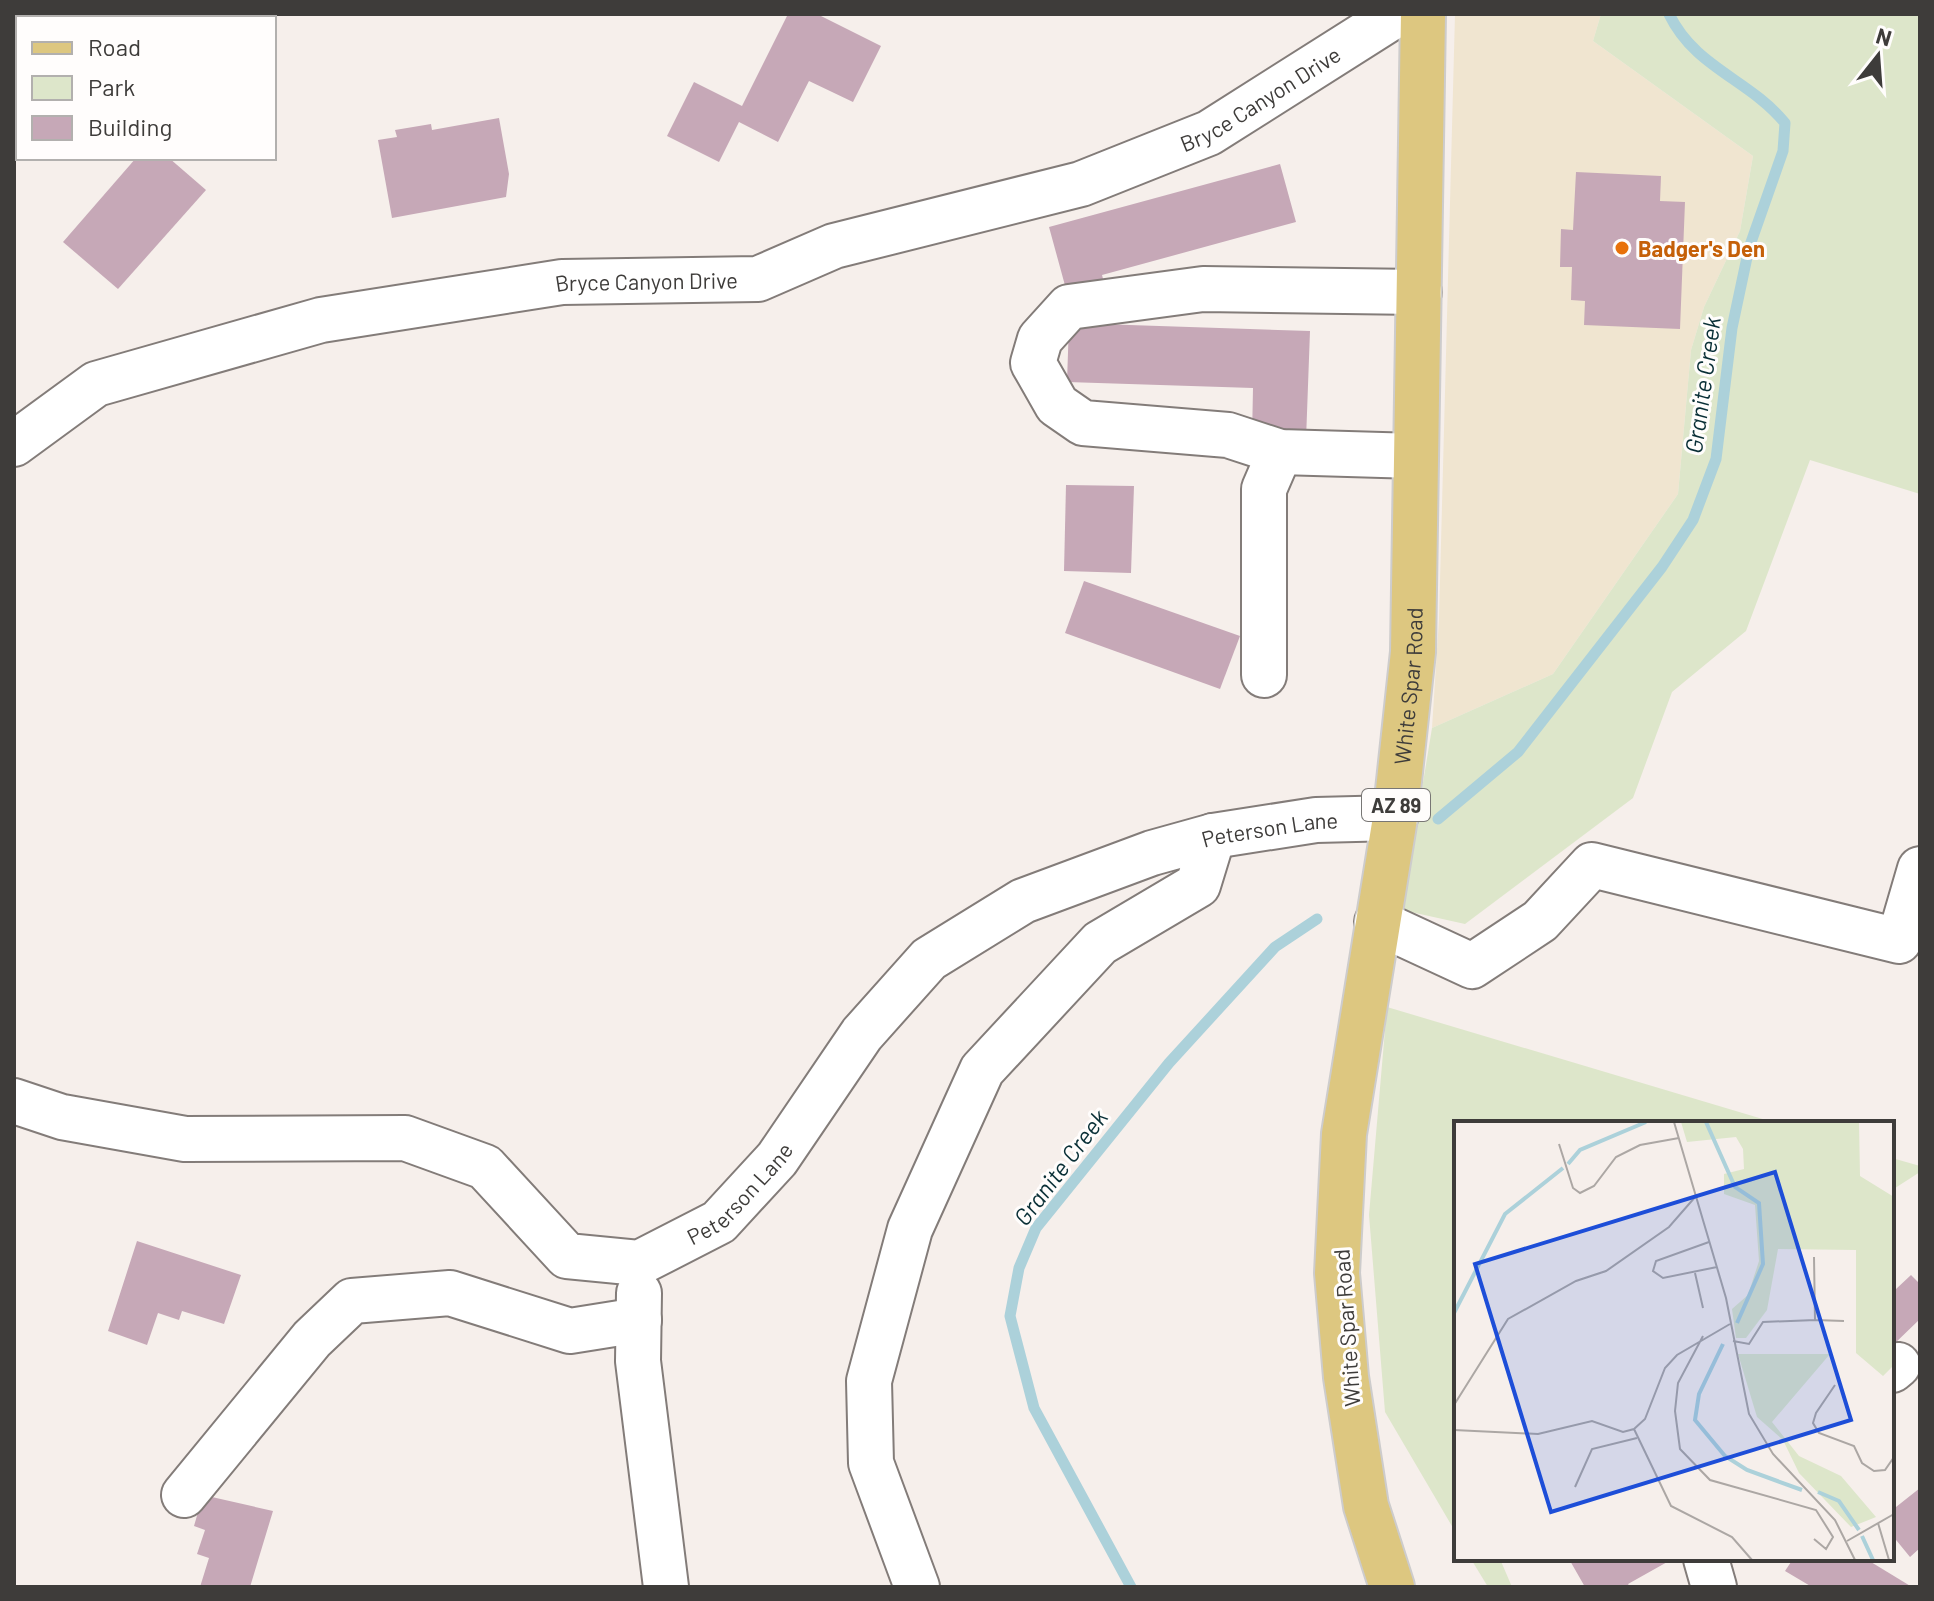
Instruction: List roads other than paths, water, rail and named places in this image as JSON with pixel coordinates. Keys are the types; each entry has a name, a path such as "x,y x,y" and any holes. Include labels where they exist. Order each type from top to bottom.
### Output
{"main road":[{"name":"White Spar Road","path":"1392,1587 1366,1506 1346,1377 1337,1273 1344,1134 1395,818 1413,652 1423,14"}],"street":[{"name":"Bryce Canyon Drive","path":"14,444 96,384 321,320 562,282 758,279 834,246 1081,184 1209,133 1397,14"},
{"path":"1416,456 1280,452 1228,435 1083,423 1057,405 1033,363 1040,339 1069,307 1188,291 1419,292"},
{"path":"1264,675 1264,489 1280,452"},
{"name":"Peterson Lane","path":"639,1263 719,1222 777,1159 862,1034 929,959 1023,901 1152,853 1213,836 1316,820 1395,818"},
{"path":"917,1587 871,1463 869,1381 910,1229 982,1070 1100,943 1198,885 1213,836"},
{"path":"1377,922 1472,966 1540,921 1592,865 1910,944 1920,869"},
{"path":"14,1101 62,1117 185,1139 405,1138 485,1167 567,1256 639,1263 638,1361 666,1587"},
{"path":"184,1495 312,1339 352,1301 450,1293 570,1331 639,1320"},
{"path":"1707,1561 1714,1587"}],"waterway":[{"name":"Granite Creek","path":"1438,819 1518,752 1662,567 1693,520 1716,459 1732,328 1749,248 1783,151 1785,123 1771,108 1693,48 1669,14"},
{"name":"Granite Creek","path":"1131,1587 1034,1408 1010,1316 1019,1268 1036,1228 1169,1063 1275,947 1317,919"}],"place":[{"name":"Badger's Den","path":"1622,248"}]}
